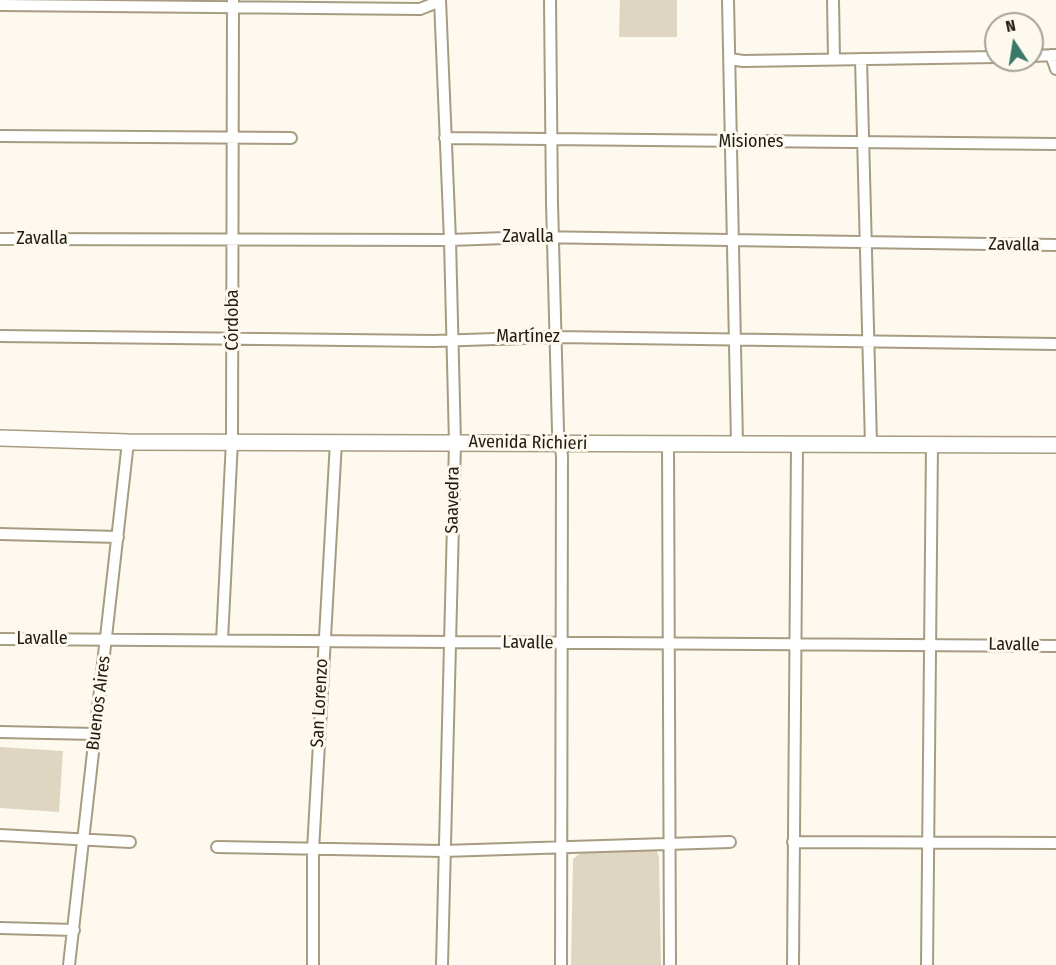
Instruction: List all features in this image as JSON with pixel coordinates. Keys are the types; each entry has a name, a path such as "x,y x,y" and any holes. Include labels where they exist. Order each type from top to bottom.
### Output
{"street":[{"path":"0,5 233,3 420,9 440,0"},
{"name":"Saavedra","path":"440,0 450,240 455,443 443,851 442,965"},
{"path":"550,0 558,431 561,444 561,965"},
{"path":"728,0 737,443"},
{"path":"833,0 834,59"},
{"name":"Córdoba","path":"222,640 232,441 234,338 233,3"},
{"path":"1054,55 1056,69"},
{"path":"730,59 742,61 984,57"},
{"path":"861,59 868,243 871,444"},
{"path":"0,136 291,138"},
{"name":"Misiones","path":"446,138 552,138 731,143 1056,144"},
{"name":"Zavalla","path":"0,239 450,240 502,237 1056,245"},
{"name":"Martínez","path":"0,336 452,339 556,337 1056,344"},
{"name":"Avenida Richieri","path":"0,438 561,444 1056,445"},
{"name":"Buenos Aires","path":"69,965 128,441"},
{"name":"San Lorenzo","path":"313,965 313,850 336,442"},
{"path":"668,444 670,965"},
{"path":"793,965 797,444"},
{"path":"927,965 932,444"},
{"path":"0,534 118,537"},
{"name":"Lavalle","path":"0,639 1056,646"},
{"path":"0,732 96,734"},
{"path":"0,835 130,842"},
{"path":"217,847 443,851 730,842"},
{"path":"793,842 1056,843"},
{"path":"0,928 74,930"}],"shaded area":[{"path":"620,0 677,0 677,37 619,37"},
{"path":"0,747 63,751 59,812 0,808"},
{"path":"656,849 659,857 661,965 571,965 573,859 583,851"}]}
